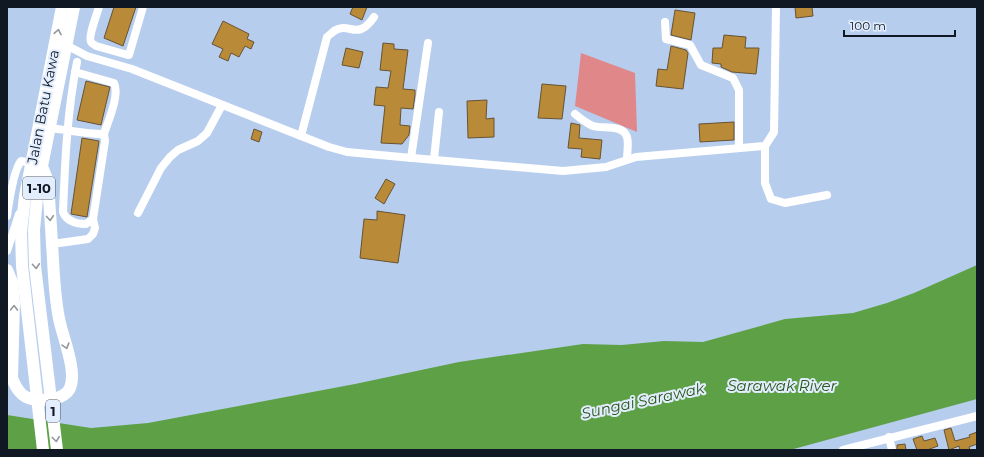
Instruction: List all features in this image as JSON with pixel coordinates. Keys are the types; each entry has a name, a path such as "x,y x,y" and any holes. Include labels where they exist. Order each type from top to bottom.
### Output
{"highway":[{"name":"Jalan Batu Kawa","path":"48,372 35,259 34,230 37,198 37,164 62,7"},
{"name":"Jalan Batu Kawa","path":"34,375 22,266 21,232 24,201 50,128 74,7"},
{"path":"8,274 12,282 14,303 12,378 15,386 25,397 34,400 63,397 71,386 71,364 59,320 54,277 48,181 37,164"},
{"name":"1","path":"48,372 57,450"},
{"name":"1","path":"34,375 43,450"}],"street":[{"path":"99,7 90,40 92,44 129,55 143,7"},
{"path":"776,7 774,132 765,146 765,183 771,199 785,203 827,195"},
{"path":"301,136 327,38 335,30 359,30 368,26 374,16"},
{"path":"665,22 666,39 690,45 701,65 733,78 738,90 739,148"},
{"path":"411,158 428,43"},
{"path":"66,45 87,56 116,63 329,147 347,152 563,171 606,167 636,157 765,146"},
{"path":"116,63 120,53"},
{"path":"61,74 87,56"},
{"path":"77,62 67,130 63,212 65,218 78,224 86,224 92,219"},
{"path":"52,244 88,238 94,234 92,219 104,147 104,134 115,97 116,87 114,83 75,72"},
{"path":"138,213 161,168 170,156 178,150 198,141 207,133 222,105"},
{"path":"434,159 439,112"},
{"path":"575,114 581,120 594,126 616,128 623,132 627,136 627,159"},
{"path":"50,128 93,134 104,134"},
{"path":"16,222 7,216 10,195 17,168 21,161 37,164"},
{"path":"7,251 24,201"},
{"path":"843,450 889,437 977,416"},
{"path":"889,437 892,450"}],"shaded area":[{"path":"581,53 635,73 637,132 575,106"}],"water":[{"name":"Sarawak River","path":"977,265 977,399 790,450 7,450 7,415 91,428 148,423 355,384 459,362 583,344 622,345 664,341 703,342 785,319 853,313 914,293"}],"building":[{"path":"114,7 136,7 123,46 104,38"},
{"path":"353,7 367,7 362,20 350,14"},
{"path":"795,7 812,7 813,16 796,18"},
{"path":"675,10 695,13 691,40 671,35"},
{"path":"223,21 249,34 247,39 254,42 251,49 245,46 239,57 231,53 228,61 219,57 223,49 212,44"},
{"path":"724,35 746,37 745,48 759,48 756,74 732,72 721,67 721,64 712,63 713,48 722,48"},
{"path":"383,43 394,44 394,49 408,50 403,89 415,90 415,95 413,109 401,108 400,125 410,126 409,135 402,144 381,143 385,106 374,105 376,87 388,88 391,71 380,70"},
{"path":"671,46 686,50 688,53 683,89 656,86 658,69 667,70"},
{"path":"346,48 363,52 359,68 342,65"},
{"path":"86,81 110,87 101,125 77,120"},
{"path":"542,84 566,86 562,119 538,118"},
{"path":"487,100 486,119 494,118 494,137 468,138 467,101"},
{"path":"734,122 734,140 700,142 699,124"},
{"path":"571,123 580,125 579,138 602,140 600,159 581,157 582,149 568,148"},
{"path":"254,129 262,132 259,142 251,139"},
{"path":"82,138 99,141 87,217 71,214"},
{"path":"386,179 395,184 384,204 375,198"},
{"path":"377,211 405,215 398,263 360,258 364,219 377,220"},
{"path":"951,428 955,441 970,437 969,435 977,432 977,444 969,447 970,450 960,450 959,446 949,450 944,430"},
{"path":"922,436 924,441 935,438 938,446 927,450 917,450 913,439"},
{"path":"905,444 906,450 897,450 897,445"}],"water label":[{"name":"Sungai Sarawak","path":"643,401"}]}
